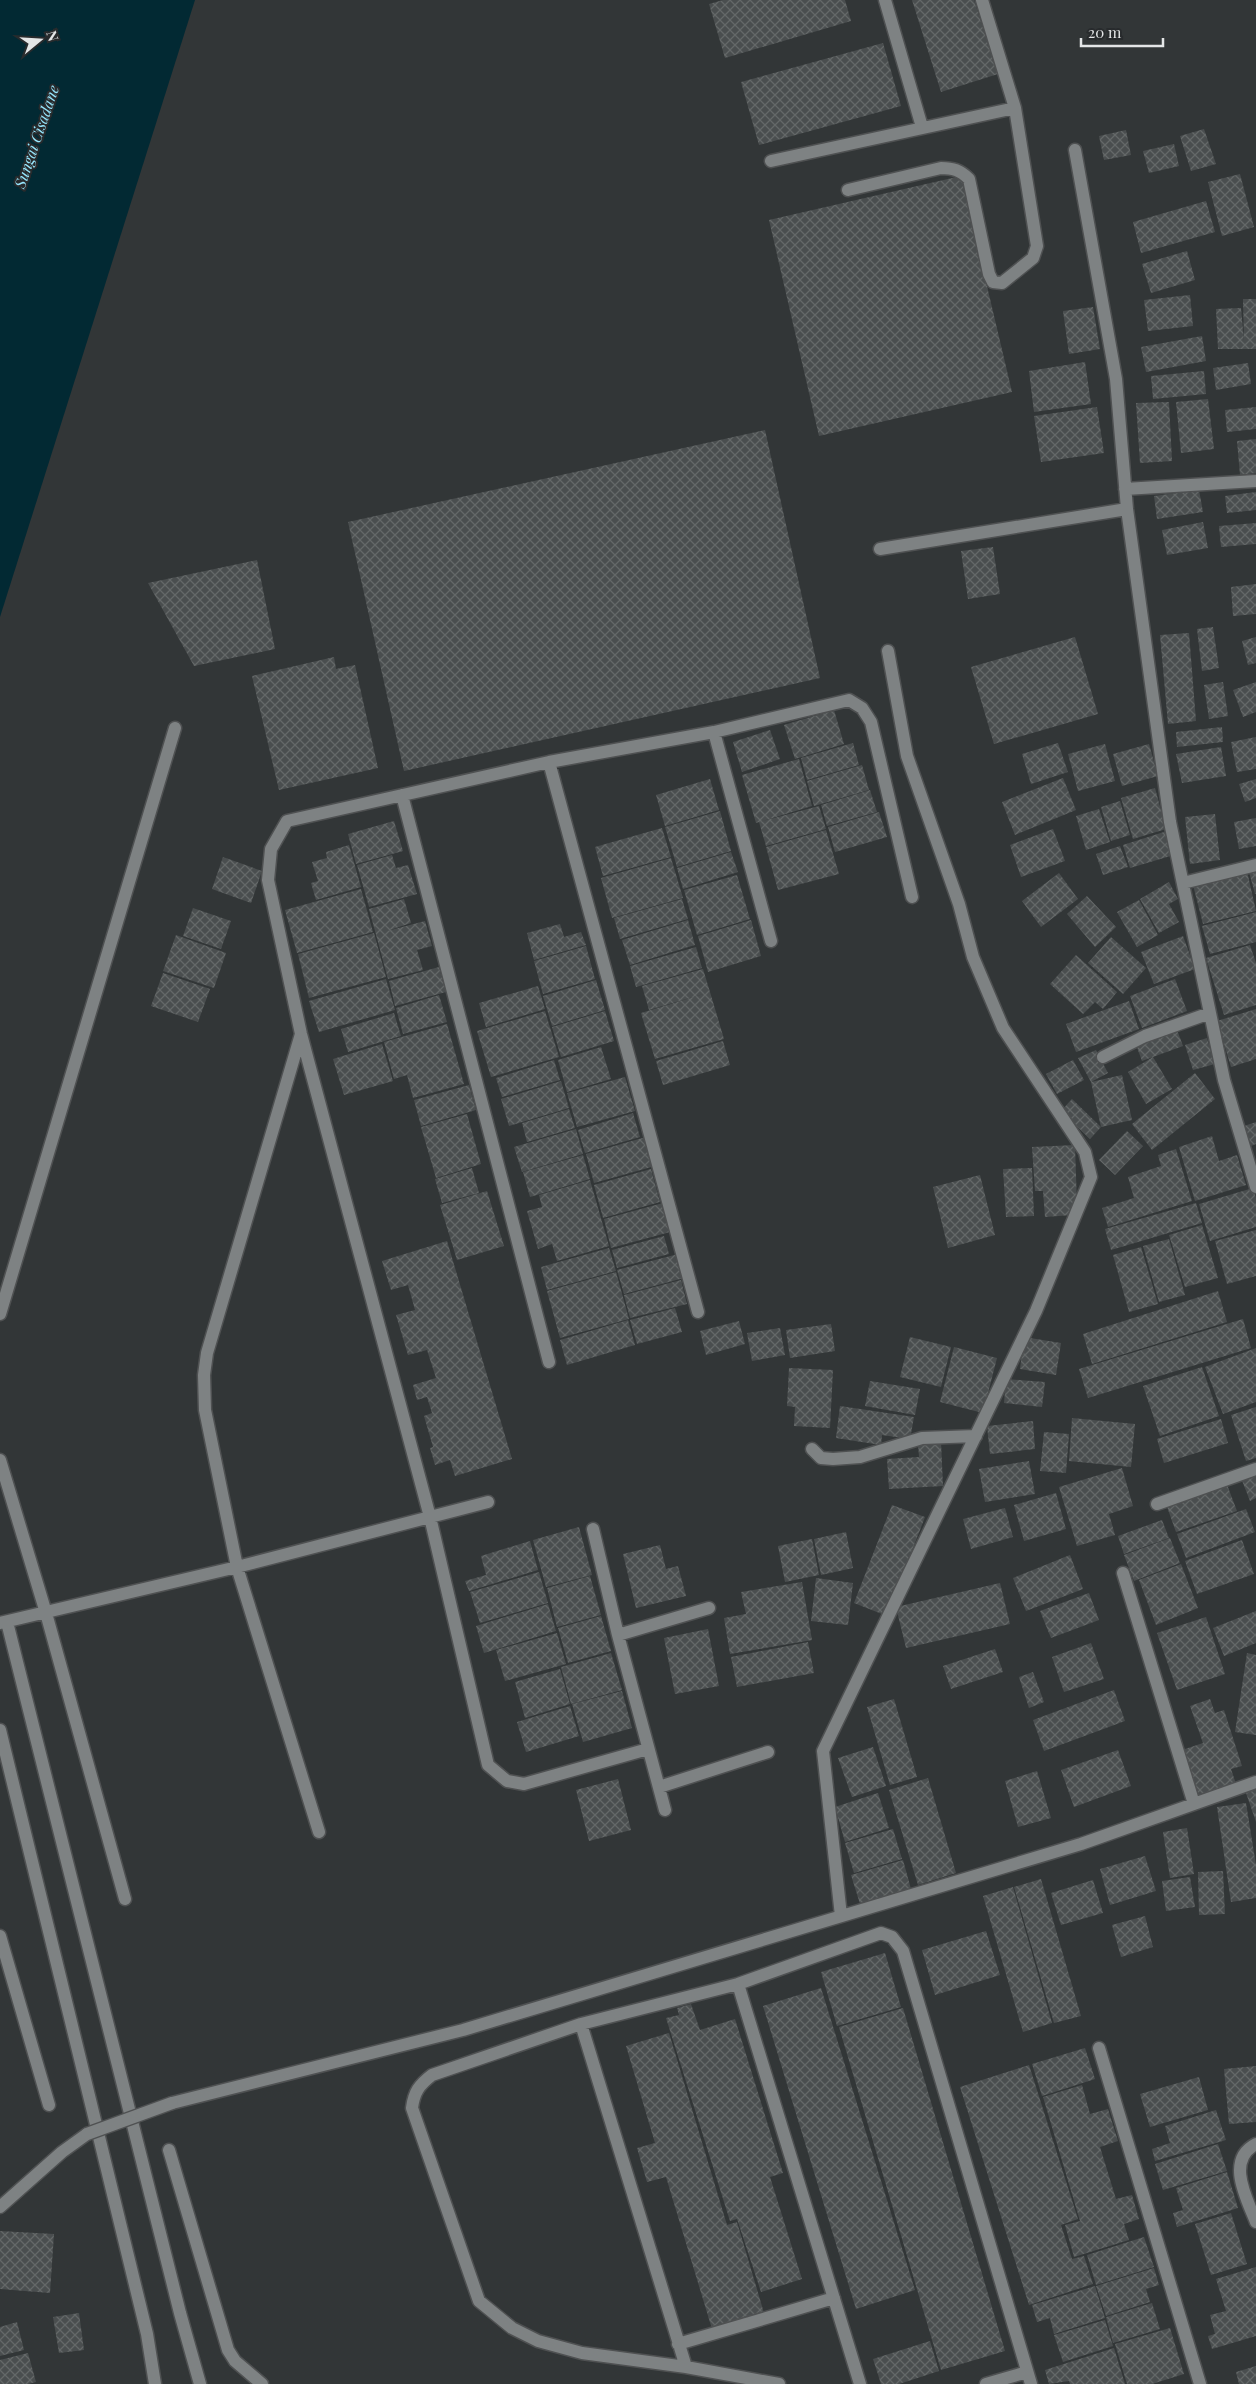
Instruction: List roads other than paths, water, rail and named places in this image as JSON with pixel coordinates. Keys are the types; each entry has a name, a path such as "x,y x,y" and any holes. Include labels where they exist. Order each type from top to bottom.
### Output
{"street":[{"path":"885,0 922,126"},
{"path":"848,190 941,168 954,168 962,172 969,179 989,274 994,282 1002,283 1033,258 1037,246 1015,108 982,0"},
{"path":"771,161 922,126 1015,108"},
{"path":"1075,150 1116,379 1127,509 1170,822 1224,1080 1256,1187"},
{"path":"1125,489 1256,480"},
{"path":"880,549 1127,509"},
{"path":"841,1916 823,1751 1036,1312 1091,1178 1090,1164 1085,1152 1003,1028 973,957 959,904 907,756 888,651"},
{"path":"648,1750 524,1784 507,1781 488,1765 430,1517 302,1034 268,880 271,849 287,821 549,762 714,732 849,700 862,708 871,722 912,897"},
{"path":"0,1314 174,728"},
{"path":"714,732 771,941"},
{"path":"549,762 698,1312"},
{"path":"402,795 549,1362"},
{"path":"1183,883 1256,865"},
{"path":"1103,1057 1145,1036 1210,1013"},
{"path":"302,1034 207,1353 204,1375 205,1410 237,1567 319,1832"},
{"path":"812,1449 821,1458 860,1457 922,1438 976,1436"},
{"path":"0,1460 46,1614 125,1899"},
{"path":"1157,1504 1256,1469"},
{"path":"200,2384 180,2313 4,1622 46,1614 237,1567 488,1502"},
{"path":"593,1530 618,1635 665,1810"},
{"path":"1123,1572 1194,1804"},
{"path":"618,1635 709,1608"},
{"path":"0,1730 2,1748 145,2325 155,2384"},
{"path":"659,1787 768,1752"},
{"path":"0,2207 62,2152 87,2134 172,2103 463,2030 1081,1844 1256,1782"},
{"path":"779,2384 755,2382 686,2367 582,2353 538,2341 512,2328 479,2300 412,2108 414,2094 422,2082 432,2076 581,2024 738,1984 881,1933 892,1937 903,1951 1029,2378 986,2384"},
{"path":"0,1936 49,2105"},
{"path":"738,1984 860,2384"},
{"path":"581,2024 686,2367"},
{"path":"1099,2048 1200,2384"},
{"path":"1256,2144 1244,2156 1240,2167 1241,2186 1256,2222"},
{"path":"169,2150 228,2350 235,2361 262,2384"},
{"path":"678,2344 834,2298"}],"water":[{"name":"Sungai Cisadane","path":"0,0 195,0 0,617"}]}
